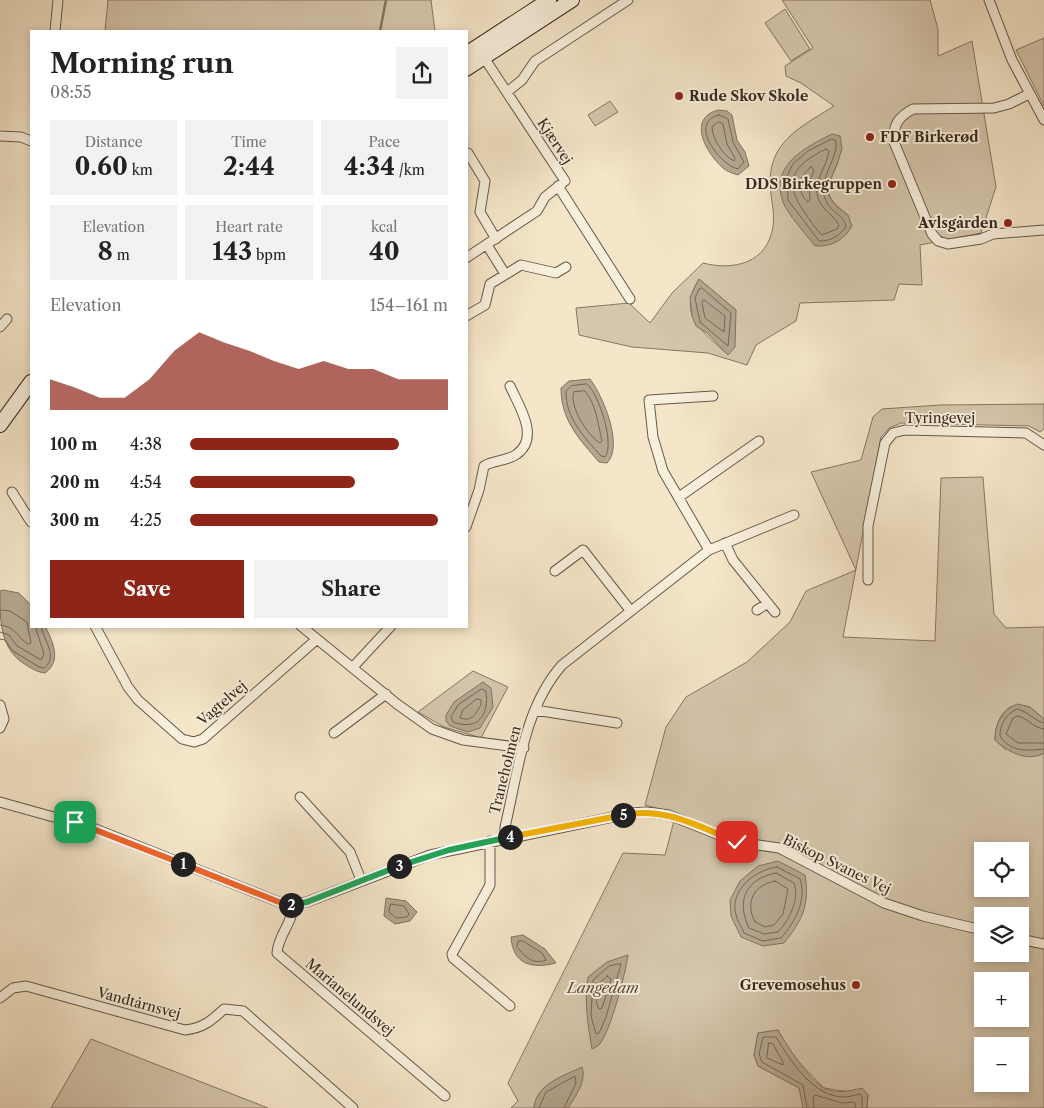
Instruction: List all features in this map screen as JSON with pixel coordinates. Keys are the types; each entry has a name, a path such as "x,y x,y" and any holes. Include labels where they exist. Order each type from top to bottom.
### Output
{"main road":[{"path":"468,66 476,53 549,0"},
{"path":"476,53 572,0"},
{"path":"0,425 30,386"}],"street":[{"path":"55,30 58,0"},
{"path":"507,92 522,80 535,61 628,0"},
{"path":"990,0 1012,60 1044,120"},
{"name":"Kjærvej","path":"476,53 507,92 565,181 558,186 630,299"},
{"path":"1029,94 1009,104 994,108 913,109 903,114 896,121 893,132 894,142 932,234 938,241 948,244 980,239 993,234 1044,230"},
{"path":"0,136 21,137 30,142"},
{"path":"472,155 485,181 481,216 496,239"},
{"path":"468,257 537,211 546,197 558,186"},
{"path":"487,244 505,274"},
{"path":"468,315 485,305 490,284 521,265 556,273 566,267"},
{"path":"0,327 7,319"},
{"path":"468,521 479,490 484,466 517,454 525,444 528,435 527,425 510,386"},
{"path":"709,550 663,471 657,455 649,400 713,396"},
{"name":"Tyringevej","path":"868,580 868,526 885,443 893,433 905,430 1026,433 1044,445"},
{"path":"679,497 759,441"},
{"path":"12,492 30,520"},
{"name":"Traneholmen","path":"505,838 505,827 534,710 551,677 562,665 630,610 709,550 794,515"},
{"path":"725,543 733,560 775,612"},
{"path":"555,571 583,550 630,610"},
{"path":"757,610 768,603"},
{"name":"Vagtelvej","path":"96,628 128,687 138,700 182,739 194,742 203,738 317,638"},
{"path":"304,628 417,719 447,736 482,744 524,748"},
{"path":"353,667 389,628"},
{"path":"334,733 386,694"},
{"path":"0,705 4,719 0,728"},
{"path":"534,710 616,723"},
{"path":"300,797 350,852 361,880"},
{"path":"0,802 93,828 284,904 293,905"},
{"name":"Biskop Svanes Vej","path":"293,905 307,902 430,855 490,840 632,813 663,814 737,842 779,848 884,903 923,916 974,928"},
{"path":"490,840 490,885 452,954 453,958 510,1006"},
{"name":"Marianelundsvej","path":"293,905 293,915 278,943 277,953 445,1096"},
{"path":"1029,940 1044,944"},
{"name":"Vandtårnsvej","path":"0,998 13,988 26,986 186,1030 207,1024 224,1009 242,1012 353,1108"}],"shaded area":[{"path":"108,0 431,0 435,30 105,30"},
{"path":"782,0 930,0 938,29 938,56 972,41 996,187 981,233 920,245 922,285 899,284 894,300 800,303 796,321 756,345 747,365 708,353 632,347 579,335 576,308 629,303 650,323 672,293 703,263 726,266 737,265 757,256 764,249 770,239 773,226 774,218 770,180 777,152 798,129 834,106 801,83 786,76 785,66 813,48","holes":["838,162 831,179 829,192 834,202 848,215 783,174","699,279 736,310 728,355 702,330 691,313 690,303"]},
{"path":"785,9 810,49 791,61 765,23"},
{"path":"1044,38 1044,106 1016,50"},
{"path":"610,101 618,112 595,126 588,115"},
{"path":"1044,404 1044,429 1040,432 1029,426 901,423 889,428 881,437 856,570 811,472 861,460 873,417 882,409 940,405"},
{"path":"983,477 994,614 1006,628 1044,627 1044,719 1030,708 1020,705 1008,708 1003,713 997,726 995,740 1005,749 1040,755 1044,753 1044,1108 867,1108 868,1095 824,1088 792,1055 778,1030 758,1033 754,1055 758,1066 800,1088 803,1108 568,1108 581,1085 535,1103 534,1108 511,1108 518,1101 508,1083 623,853 665,855 676,813 645,805 666,727 686,697 747,662 790,622 806,591 856,570 843,637 935,641 941,478"},
{"path":"473,671 508,687 481,738 444,727 418,712"},
{"path":"91,1039 268,1108 51,1108"}],"water":[{"path":"718,110 727,111 732,115 737,140 745,152 749,166 738,175 726,170 717,162 702,137 703,121 708,115"},
{"path":"832,134 840,136 842,148 827,188 829,196 835,205 848,215 852,226 837,242 815,246 785,207 780,189 781,178 785,168 801,151"},
{"path":"699,279 736,310 735,347 728,355 707,333 696,326 692,316 690,297"},
{"path":"590,379 601,397 613,433 612,455 607,463 599,462 578,437 564,410 561,388 569,381"},
{"path":"0,591 19,593 30,604 30,628 46,628 51,638 55,657 50,668 45,673 35,670 20,661 8,647 2,631"},
{"path":"483,682 491,688 493,707 480,728 468,732 450,726 446,721 446,715 454,702"},
{"path":"1017,704 1030,707 1044,719 1044,753 1038,756 1024,756 1011,752 995,740 996,728 1000,718 1007,710"},
{"path":"778,861 805,875 805,904 800,920 784,943 763,946 741,937 731,916 730,900 740,881 758,866"},
{"path":"386,898 406,901 417,912 410,921 395,924 384,916"},
{"path":"523,935 545,949 556,963 532,965 520,959 516,954 511,937"},
{"name":"Langedam","path":"628,955 621,988 608,1028 599,1045 592,1049 586,1004 588,977 607,962"},
{"path":"778,1030 799,1062 818,1084 833,1091 848,1091 862,1088 868,1095 867,1108 803,1108 799,1088 758,1066 754,1055 758,1033"},
{"path":"582,1067 582,1083 568,1108 534,1108 536,1100 545,1087"}],"waterway":[{"path":"380,30 386,0"}],"place":[{"name":"Rude Skov Skole","path":"679,96"},
{"name":"FDF Birkerød","path":"870,137"},
{"name":"DDS Birkegruppen","path":"892,184"},
{"name":"Avlsgården","path":"1008,223"},
{"name":"Grevemosehus","path":"856,985"}],"route":[{"path":"75,822 284,904 293,905 307,902 430,855 490,840 634,812 657,812 669,815 737,842"}]}
